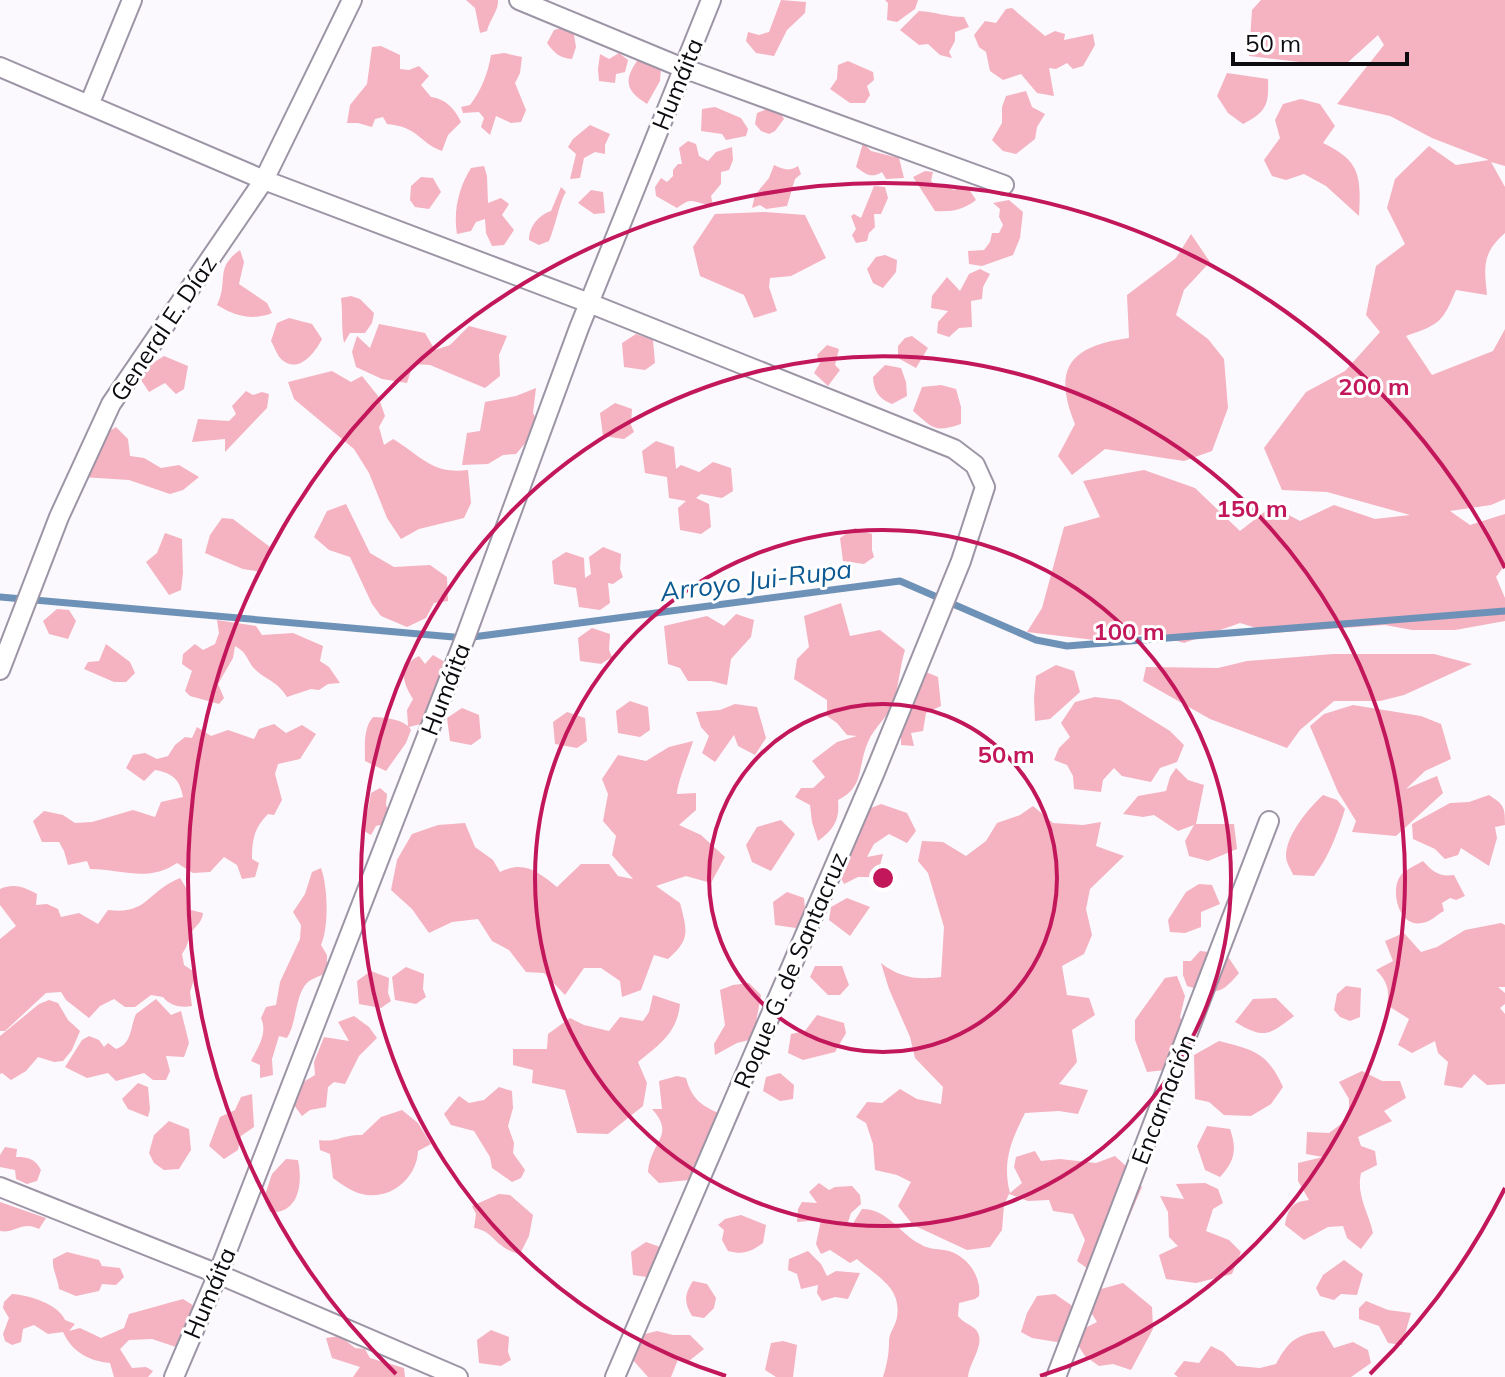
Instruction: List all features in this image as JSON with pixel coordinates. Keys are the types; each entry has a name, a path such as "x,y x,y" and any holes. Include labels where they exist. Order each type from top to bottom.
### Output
{"street":[{"path":"89,105 132,0"},
{"name":"General E. Díaz","path":"0,670 59,517 111,404 264,180 352,0"},
{"path":"519,0 683,68 1004,185"},
{"name":"Humáita","path":"174,1377 218,1274 465,638 589,303 711,0"},
{"name":"Roque G. de Santacruz","path":"0,67 264,180 589,303 954,449 975,465 985,487 961,561 615,1377"},
{"name":"Encarnación","path":"1056,1377 1269,821"},
{"path":"0,1187 218,1274 458,1377"}],"shaded area":[{"path":"466,0 498,0 487,31 480,33 475,8"},
{"path":"781,0 806,2 805,13 787,30 774,56 756,53 746,41 748,32 759,35 769,32"},
{"path":"885,0 918,0 915,9 897,22 887,20 888,3"},
{"path":"1261,0 1505,0 1505,166 1491,162 1505,187 1505,233 1488,254 1485,276 1487,295 1456,290 1438,321 1406,336 1432,375 1493,351 1505,329 1505,499 1491,505 1450,511 1470,525 1505,514 1505,565 1496,577 1505,598 1505,621 1455,630 1412,630 1385,625 1273,633 1240,623 1184,643 1151,633 1103,641 1027,632 1042,608 1064,527 1100,517 1083,481 1144,470 1195,488 1240,531 1272,506 1300,521 1334,505 1375,519 1410,515 1327,492 1282,490 1264,448 1306,392 1345,371 1380,332 1366,315 1376,266 1405,244 1387,208 1395,179 1429,146 1456,165 1489,160 1432,138 1390,116 1337,104 1384,45 1378,35 1346,64 1249,56 1252,10"},
{"path":"1012,8 1045,36 1055,31 1065,34 1064,40 1093,34 1095,45 1083,66 1073,69 1067,63 1056,69 1049,68 1054,96 1037,93 1021,74 1003,80 990,71 986,52 979,47 974,35 985,21 996,23 1006,9"},
{"path":"919,11 964,17 969,27 955,32 955,41 949,52 952,58 940,55 928,44 919,45 900,30"},
{"path":"564,27 573,29 576,47 572,59 558,54 547,43 554,30"},
{"path":"381,46 400,55 400,69 419,66 429,76 421,85 431,97 449,105 459,117 461,122 448,135 442,151 406,128 387,124 383,117 375,119 372,127 347,123 350,105 367,84 372,47"},
{"path":"504,53 522,57 515,83 526,110 521,122 511,123 496,116 490,135 481,127 484,118 479,112 463,113 461,107 470,105 478,94 491,55"},
{"path":"619,53 628,60 625,72 616,74 615,83 599,81 600,54 609,59"},
{"path":"639,58 661,68 660,81 647,104 634,94 629,84 631,72"},
{"path":"848,61 873,72 874,80 867,86 870,95 865,103 850,103 830,89 837,79 838,65"},
{"path":"1227,73 1268,79 1265,106 1243,124 1228,113 1217,96"},
{"path":"1026,91 1032,107 1045,114 1037,127 1035,139 1016,154 1003,151 992,140 1002,123 1006,96"},
{"path":"1301,99 1320,104 1335,126 1323,143 1345,157 1356,172 1360,191 1359,216 1326,186 1304,174 1286,180 1272,176 1264,160 1280,138 1275,120 1283,104"},
{"path":"715,107 741,118 748,129 746,136 726,140 722,134 701,131 702,109"},
{"path":"767,109 780,112 784,119 769,134 755,124 757,113"},
{"path":"590,125 610,134 605,154 595,152 584,158 580,178 570,179 576,154 568,147"},
{"path":"688,141 696,144 699,156 708,161 716,152 732,147 733,160 729,170 721,172 721,184 711,196 713,205 691,201 677,208 656,196 655,187 661,178 667,182 678,164 682,164 679,148"},
{"path":"863,143 871,151 899,158 904,178 886,179 882,172 866,174 856,167"},
{"path":"774,165 783,169 798,166 801,174 795,179 787,206 766,209 760,205 752,208 755,195 769,178"},
{"path":"484,166 488,203 501,198 509,204 502,215 514,230 504,245 492,246 486,233 485,219 476,222 471,231 457,234 457,208 463,183 471,168"},
{"path":"925,171 933,172 931,181 938,187 954,190 967,186 976,200 957,210 935,211 913,177"},
{"path":"421,177 433,178 441,192 429,209 415,207 410,200 411,186"},
{"path":"874,186 885,187 888,198 881,214 874,214 875,227 867,241 856,243 852,235 856,229 851,216 854,214 861,218"},
{"path":"561,187 566,192 549,241 539,245 529,240 531,230 542,215 551,211"},
{"path":"591,190 603,192 605,213 594,214 578,203"},
{"path":"1009,200 1023,212 1020,238 1013,255 982,266 969,264 968,251 984,250 992,233 999,233 1003,225 999,217 1000,209 993,203"},
{"path":"765,212 805,215 826,258 791,276 770,278 769,287 777,311 754,318 744,295 700,276 693,247 715,214"},
{"path":"1191,234 1210,262 1184,290 1176,315 1208,339 1224,359 1228,408 1212,451 1184,461 1105,449 1072,475 1058,456 1075,424 1065,388 1071,363 1092,347 1129,338 1127,295 1176,258"},
{"path":"240,250 244,262 239,284 267,303 272,313 258,317 244,316 217,305 224,269"},
{"path":"885,255 897,260 896,272 883,288 873,283 867,269 876,257"},
{"path":"980,269 990,274 983,287 982,299 971,301 972,327 959,328 949,337 937,333 938,322 948,311 931,308 932,296 947,277 960,291 969,274"},
{"path":"351,296 360,299 374,313 365,333 350,333 344,343 341,298"},
{"path":"289,318 312,324 322,339 310,356 294,365 281,359 271,341 277,323"},
{"path":"379,324 425,333 435,350 450,345 469,326 507,336 499,355 500,376 485,388 430,365 413,364 407,383 382,379 356,367 352,352 357,336 370,348"},
{"path":"636,334 653,340 655,363 645,370 624,367 622,343"},
{"path":"912,336 928,348 916,368 898,358 898,346 905,338"},
{"path":"827,345 839,349 835,365 840,370 828,386 814,373 820,363 817,355"},
{"path":"164,356 188,366 184,389 176,394 165,383 149,392 141,380 148,366"},
{"path":"885,365 901,368 906,382 907,396 892,404 880,397 873,377"},
{"path":"332,371 351,382 362,376 378,396 385,416 379,427 384,445 393,439 436,467 468,470 471,503 464,518 419,529 401,539 387,518 369,473 354,449 294,399 288,382"},
{"path":"941,385 956,389 961,407 961,424 934,427 913,411 922,387"},
{"path":"536,388 533,413 540,426 516,454 503,455 488,464 462,465 467,433 480,431 485,402 516,396"},
{"path":"246,391 253,395 262,392 269,394 267,408 225,452 225,439 192,442 198,419 229,421 236,414 232,406"},
{"path":"615,403 632,409 634,432 624,439 603,436 600,413"},
{"path":"116,427 128,439 130,456 144,458 161,468 179,465 199,477 183,490 170,494 129,480 82,477 103,435"},
{"path":"656,441 674,447 676,469 681,465 699,472 713,462 731,468 733,491 722,498 701,494 696,498 709,504 711,527 701,534 680,530 678,508 686,501 669,498 667,477 645,473 642,451"},
{"path":"346,504 370,553 394,567 430,565 447,577 448,601 434,603 426,618 407,627 381,616 350,557 329,550 314,537 327,511"},
{"path":"222,518 233,519 270,547 262,572 243,569 205,553 210,535"},
{"path":"855,528 872,534 874,557 864,564 843,561 840,538"},
{"path":"165,533 182,539 181,590 169,595 146,562 157,553"},
{"path":"603,547 621,554 623,577 613,584 608,583 610,603 600,610 579,607 576,588 554,584 552,561 566,552 584,558 585,578 591,574 589,557"},
{"path":"841,603 850,636 880,630 905,650 892,706 868,742 853,789 838,800 835,824 818,841 810,805 795,797 801,788 813,788 825,777 812,761 837,742 857,736 847,735 827,716 827,700 794,679 797,659 809,647 804,616"},
{"path":"57,609 69,610 76,621 68,639 49,634 43,621"},
{"path":"736,614 754,620 751,637 731,659 727,685 688,681 680,668 668,664 664,626 707,616 724,626"},
{"path":"217,620 256,626 262,635 293,633 323,646 320,661 329,667 340,683 287,697 256,671 235,646 233,658 218,684 224,698 219,704 190,696 185,691 192,671 182,664 183,654 195,644 203,650 215,644 219,633"},
{"path":"592,628 610,634 612,657 601,664 580,661 578,638"},
{"path":"106,644 130,662 135,673 126,682 114,682 84,669 88,662 99,661"},
{"path":"1333,654 1434,654 1472,664 1404,695 1380,701 1334,701 1300,730 1287,748 1210,719 1143,681 1146,667 1218,668 1247,661"},
{"path":"433,655 445,662 444,680 421,724 409,727 411,730 406,743 386,771 365,761 365,738 370,721 373,717 387,718 408,726 407,710 413,699 406,687 405,670 419,656 425,664"},
{"path":"1056,665 1074,671 1080,692 1050,719 1035,721 1036,676"},
{"path":"926,672 938,677 941,706 926,713 923,731 911,733 914,746 901,745 901,727"},
{"path":"1095,697 1120,700 1170,731 1184,745 1177,762 1160,768 1151,782 1122,776 1114,768 1103,780 1101,792 1074,789 1073,776 1067,765 1054,760 1059,748 1070,737 1061,723 1075,702"},
{"path":"630,701 648,707 650,730 640,737 618,733 616,711"},
{"path":"735,704 757,707 766,738 755,755 738,746 734,735 715,762 702,753 709,736 701,727 696,712 720,710"},
{"path":"1353,705 1421,716 1441,724 1451,759 1425,771 1406,789 1437,776 1443,793 1396,836 1352,832 1356,821 1338,792 1310,726 1324,714"},
{"path":"462,708 479,715 481,738 471,745 450,741 447,718"},
{"path":"567,712 585,718 587,741 577,748 555,744 553,722"},
{"path":"274,724 286,733 302,725 316,734 300,759 278,764 275,774 282,800 274,815 268,814 255,835 252,859 259,863 255,877 242,879 237,865 224,857 210,872 193,873 177,863 145,874 90,869 87,861 68,865 59,842 42,842 33,821 44,811 63,815 75,823 92,822 133,810 155,817 161,802 183,797 178,782 167,773 155,770 144,781 126,768 133,755 145,753 157,759 168,756 185,737 192,738 197,727 211,736 228,730 254,739 259,729"},
{"path":"693,741 677,794 696,793 696,810 679,825 701,835 725,857 711,883 686,876 656,886 680,903 685,934 681,946 668,959 654,955 641,990 622,997 620,981 601,968 584,968 565,995 544,973 526,972 509,950 492,941 478,919 452,922 429,933 412,909 391,890 397,860 412,834 438,825 465,823 475,847 493,860 500,872 516,867 530,869 557,887 581,864 609,864 618,876 633,879 612,855 616,836 603,821 608,794 602,779 618,755 646,761 669,747"},
{"path":"1176,768 1188,780 1204,785 1196,824 1234,824 1237,849 1208,861 1189,856 1185,841 1194,825 1178,831 1154,815 1123,814 1138,796 1166,791"},
{"path":"380,788 387,794 386,805 390,813 384,824 376,826 371,835 364,831 371,793"},
{"path":"1323,795 1337,800 1345,809 1336,835 1314,876 1293,875 1286,859 1290,840 1305,815"},
{"path":"1489,795 1503,807 1505,825 1495,827 1497,838 1489,866 1461,848 1458,855 1445,859 1435,849 1413,839 1412,824 1450,803 1469,802"},
{"path":"881,804 907,813 916,831 907,843 889,834 874,844 867,857 883,854 877,877 858,877 844,884 839,874 866,810"},
{"path":"1033,806 1053,823 1083,825 1101,822 1096,846 1124,856 1090,889 1086,909 1092,935 1084,954 1062,966 1067,995 1089,998 1095,1015 1072,1030 1077,1062 1059,1084 1088,1090 1078,1114 1059,1111 1025,1113 1012,1142 1007,1171 1010,1193 1022,1183 1014,1167 1016,1157 1035,1151 1041,1161 1060,1159 1096,1163 1115,1156 1127,1167 1142,1187 1126,1224 1111,1235 1091,1271 1077,1261 1085,1240 1073,1214 1053,1211 1049,1200 1028,1201 1009,1194 1004,1205 1002,1230 990,1247 967,1250 913,1225 898,1206 911,1182 875,1170 873,1144 866,1123 856,1117 867,1102 882,1103 900,1089 917,1099 941,1104 943,1087 915,1058 881,963 909,977 941,977 944,927 928,873 918,861 922,841 943,842 966,856 986,841 997,823 1020,815"},
{"path":"781,820 795,834 771,871 752,862 746,845 757,827"},
{"path":"1423,861 1437,873 1454,875 1465,896 1456,900 1450,898 1442,903 1444,911 1428,921 1414,923 1402,914 1396,890 1401,875"},
{"path":"321,868 327,907 321,945 327,955 327,973 304,987 287,1038 279,1036 272,1059 273,1075 260,1078 260,1065 251,1061 263,1035 261,1018 266,1007 276,1005 280,982 300,939 301,925 293,912 305,894 312,872"},
{"path":"180,878 190,894 187,909 203,913 182,954 184,965 196,973 190,992 192,1006 176,1006 163,997 151,995 135,1007 125,1007 114,999 100,1006 89,1018 66,1000 61,992 46,993 5,1031 0,1031 0,939 16,926 0,905 0,889 10,886 23,888 37,894 36,905 47,904 58,909 61,917 79,913 98,924 108,910 121,911 139,906"},
{"path":"1199,884 1212,885 1220,904 1201,912 1201,927 1185,933 1170,932 1168,920 1186,892"},
{"path":"787,892 804,898 806,922 796,928 775,925 773,902"},
{"path":"847,898 870,907 850,936 829,920 831,907"},
{"path":"1501,923 1505,925 1505,987 1498,987 1505,993 1505,1004 1500,1008 1505,1014 1505,1084 1487,1085 1474,1074 1462,1088 1444,1085 1448,1062 1438,1053 1435,1041 1412,1053 1398,1045 1409,1019 1387,1005 1387,986 1376,970 1393,961 1385,941 1404,933 1421,952 1437,947 1465,930"},
{"path":"1200,951 1226,954 1239,973 1227,986 1216,991 1187,986 1183,961 1191,961"},
{"path":"815,966 842,966 849,985 840,995 828,995 810,977"},
{"path":"406,967 424,974 426,997 416,1004 395,1000 392,977"},
{"path":"371,971 389,978 391,1001 381,1008 359,1004 357,981"},
{"path":"1177,976 1185,996 1180,1017 1188,1033 1165,1070 1147,1072 1135,1040 1135,1020 1165,978"},
{"path":"749,983 761,995 753,1039 737,1043 715,1055 714,1044 725,1025 720,990"},
{"path":"1346,986 1361,988 1360,1017 1350,1021 1334,1010 1337,994"},
{"path":"653,995 680,1004 671,1030 638,1062 647,1083 643,1106 608,1134 577,1133 565,1090 532,1083 533,1070 513,1065 513,1049 547,1049 548,1034 570,1018 609,1031 620,1017 643,1021"},
{"path":"1276,998 1294,1016 1278,1028 1260,1033 1235,1022 1253,999"},
{"path":"156,999 171,1015 181,1011 189,1043 184,1057 166,1056 170,1071 166,1080 153,1080 144,1073 116,1081 108,1073 87,1078 65,1067 82,1040 89,1036 99,1040 104,1047 108,1043 116,1049 121,1047 128,1039 136,1014"},
{"path":"49,1000 58,1003 68,1020 80,1031 72,1050 63,1061 54,1062 38,1057 26,1071 11,1080 0,1074 0,1036 39,1004"},
{"path":"817,1015 844,1023 846,1033 835,1052 803,1060 788,1053 791,1034 805,1031"},
{"path":"354,1016 369,1027 377,1038 359,1056 345,1084 334,1082 328,1087 326,1107 310,1110 302,1116 285,1093 315,1075 314,1062 324,1037 349,1041 338,1022"},
{"path":"1219,1041 1250,1050 1271,1066 1283,1087 1271,1104 1251,1116 1224,1115 1209,1102 1195,1099 1194,1055"},
{"path":"1362,1071 1382,1081 1400,1081 1406,1098 1384,1111 1392,1121 1358,1137 1361,1146 1375,1151 1377,1165 1361,1173 1360,1181 1361,1196 1373,1233 1361,1249 1347,1238 1343,1226 1328,1227 1304,1240 1285,1225 1292,1207 1309,1200 1298,1181 1298,1163 1323,1157 1306,1154 1307,1132 1329,1133 1349,1118 1349,1099 1339,1082"},
{"path":"780,1073 794,1085 793,1099 780,1101 763,1091 766,1077"},
{"path":"677,1076 686,1078 691,1092 699,1101 723,1115 702,1150 697,1173 689,1180 659,1183 648,1172 662,1132 659,1118 652,1109 662,1109 659,1081"},
{"path":"138,1083 148,1087 148,1117 128,1109 122,1099"},
{"path":"499,1087 512,1091 513,1108 508,1126 514,1143 513,1153 525,1170 521,1178 512,1182 492,1168 490,1157 474,1131 451,1125 444,1114 459,1096 469,1103 484,1100"},
{"path":"252,1094 254,1127 241,1136 238,1150 224,1159 209,1146 220,1117 235,1110 241,1097"},
{"path":"402,1110 418,1123 431,1144 418,1151 413,1169 402,1184 386,1193 367,1195 353,1191 333,1178 330,1154 320,1150 319,1140 362,1135 381,1117"},
{"path":"169,1121 189,1129 191,1150 179,1169 164,1170 154,1163 149,1153 154,1135"},
{"path":"1207,1126 1230,1129 1232,1136 1232,1160 1220,1177 1205,1170 1197,1146"},
{"path":"5,1147 17,1149 16,1157 28,1158 36,1163 41,1170 37,1181 27,1184 16,1179 15,1170 0,1167 0,1155"},
{"path":"286,1159 298,1160 300,1178 297,1195 287,1208 270,1212 264,1198 272,1174"},
{"path":"819,1183 829,1190 852,1186 860,1195 861,1204 851,1213 848,1222 852,1225 862,1209 871,1210 887,1217 920,1244 952,1252 970,1266 978,1280 979,1296 959,1303 958,1316 974,1328 980,1339 968,1377 883,1377 889,1338 897,1317 896,1298 886,1283 857,1259 850,1263 830,1250 821,1254 816,1244 821,1220 797,1222 802,1202 817,1203 809,1192"},
{"path":"1205,1183 1218,1189 1223,1203 1213,1209 1206,1231 1229,1240 1241,1252 1232,1274 1196,1283 1166,1279 1159,1255 1178,1246 1169,1237 1168,1212 1160,1196 1184,1199 1176,1184"},
{"path":"499,1194 510,1195 533,1215 529,1236 520,1254 505,1248 486,1232 474,1228 476,1214 472,1206"},
{"path":"0,1202 46,1218 39,1229 23,1226 0,1231"},
{"path":"741,1215 766,1225 763,1243 747,1252 728,1251 722,1240 724,1230 718,1225 725,1219"},
{"path":"646,1242 663,1248 654,1278 633,1275 631,1252"},
{"path":"808,1251 821,1264 827,1276 836,1271 860,1273 848,1299 835,1297 822,1301 817,1293 818,1285 801,1289 797,1274 788,1270 789,1259"},
{"path":"67,1252 99,1260 102,1266 120,1268 124,1277 116,1285 102,1284 99,1291 76,1296 59,1289 53,1259"},
{"path":"1344,1260 1363,1274 1357,1295 1341,1294 1334,1300 1320,1296 1316,1288 1323,1275"},
{"path":"693,1281 707,1284 716,1298 714,1308 704,1318 692,1316 688,1307 686,1298"},
{"path":"1123,1283 1152,1307 1153,1329 1131,1370 1113,1364 1099,1366 1085,1356 1076,1342 1087,1327 1097,1322 1089,1309 1101,1289"},
{"path":"12,1294 50,1305 65,1320 75,1324 69,1331 80,1328 101,1338 124,1328 129,1314 183,1299 202,1311 185,1350 152,1339 129,1340 120,1349 132,1368 146,1367 153,1371 148,1377 114,1377 110,1363 82,1354 71,1345 63,1332 48,1334 34,1325 23,1329 21,1342 12,1345 5,1341 3,1334 9,1318 3,1308 4,1302"},
{"path":"1055,1294 1071,1305 1078,1321 1063,1343 1032,1338 1021,1332 1037,1296"},
{"path":"1366,1301 1388,1310 1411,1313 1402,1345 1388,1343 1379,1326 1359,1319 1359,1308"},
{"path":"491,1330 509,1337 511,1360 501,1366 479,1363 477,1340"},
{"path":"657,1331 690,1335 704,1349 689,1361 679,1357 671,1377 648,1377 632,1359 641,1335"},
{"path":"1324,1331 1334,1348 1353,1342 1368,1350 1371,1363 1351,1377 1178,1377 1174,1374 1184,1361 1199,1363 1211,1346 1223,1352 1237,1366 1260,1368 1276,1364 1295,1340"},
{"path":"340,1336 355,1348 365,1349 370,1358 404,1368 405,1377 353,1377 360,1367 332,1358 326,1338"},
{"path":"783,1341 797,1345 793,1377 776,1377 765,1370 771,1343"}],"waterway":[{"name":"Arroyo Jui-Rupa","path":"0,597 465,638 900,581 1036,640 1067,646 1505,611"}]}
